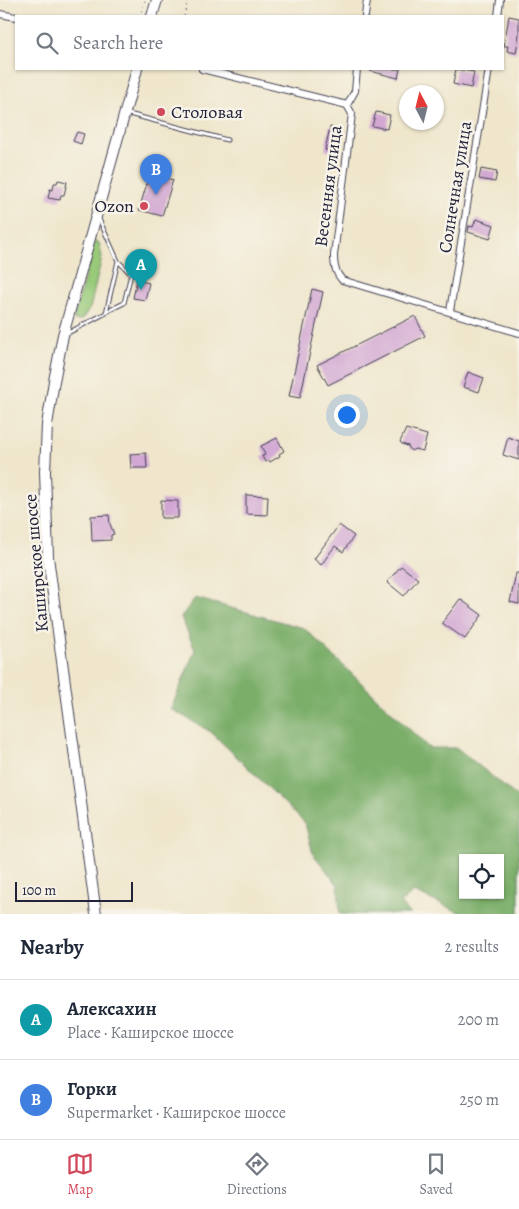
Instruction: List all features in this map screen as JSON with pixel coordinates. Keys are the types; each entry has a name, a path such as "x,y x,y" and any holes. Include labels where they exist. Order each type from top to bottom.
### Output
{"main road":[{"path":"152,15 157,0"},
{"name":"Каширское шоссе","path":"96,914 48,557 45,502 47,424 64,336 137,70"}],"street":[{"path":"365,15 367,0"},
{"path":"498,15 500,0"},
{"path":"0,14 15,17"},
{"path":"206,70 347,105"},
{"name":"Весенняя улица","path":"357,70 355,91 347,105 352,114 334,255 334,266 337,274 342,280 450,311"},
{"name":"Солнечная улица","path":"450,311 489,70"},
{"path":"450,311 519,333"}],"lane":[{"path":"125,113 227,140"},
{"path":"64,336 124,303 131,274 118,261 97,215"},
{"path":"106,313 118,261"}],"path":[{"path":"140,15 145,0"},
{"path":"184,15 188,0"}],"green space":[{"path":"95,241 99,243 102,257 90,308 81,320 73,320"},
{"path":"195,598 304,628 429,748 457,748 519,798 519,914 463,914 414,892 400,903 410,914 340,914 338,885 313,854 305,823 211,732 171,709 195,650 181,617"}],"building":[{"path":"509,16 519,18 516,53 507,51 508,46 504,46"},
{"path":"370,70 400,70 398,78"},
{"path":"456,70 474,72 471,88 453,84"},
{"path":"376,112 390,115 387,129 372,126"},
{"path":"330,127 339,129 334,152 325,150"},
{"path":"77,132 84,134 81,144 73,141"},
{"path":"481,169 497,172 495,182 479,179"},
{"path":"150,173 173,180 162,216 139,210"},
{"path":"58,180 67,182 64,195 61,195 60,200 48,198 50,189 53,190 54,183 57,183"},
{"path":"476,219 494,225 490,239 468,232 469,226 473,227"},
{"path":"137,280 149,283 145,300 133,298"},
{"path":"312,289 323,292 300,398 289,396"},
{"path":"415,316 425,336 328,385 317,365"},
{"path":"468,372 484,378 479,392 463,387"},
{"path":"406,429 427,435 423,451 415,449 411,451 408,446 400,442"},
{"path":"508,437 519,441 519,460 503,455"},
{"path":"277,438 284,451 270,462 269,460 265,462 262,456 265,455 261,446"},
{"path":"146,453 147,468 131,468 130,454"},
{"path":"246,495 268,496 267,515 246,514"},
{"path":"161,500 178,501 178,518 161,518"},
{"path":"109,515 114,534 111,535 111,540 92,541 91,516"},
{"path":"339,525 354,536 343,552 335,546 321,565 314,559"},
{"path":"401,566 418,579 404,596 387,582"},
{"path":"516,573 519,573 519,604 510,602"},
{"path":"460,599 482,615 465,639 442,623"}],"place":[{"name":"Столовая","path":"161,112"},
{"name":"Горки","path":"156,195"},
{"name":"Ozon","path":"144,206"},
{"name":"Алексахин","path":"141,290"}]}
